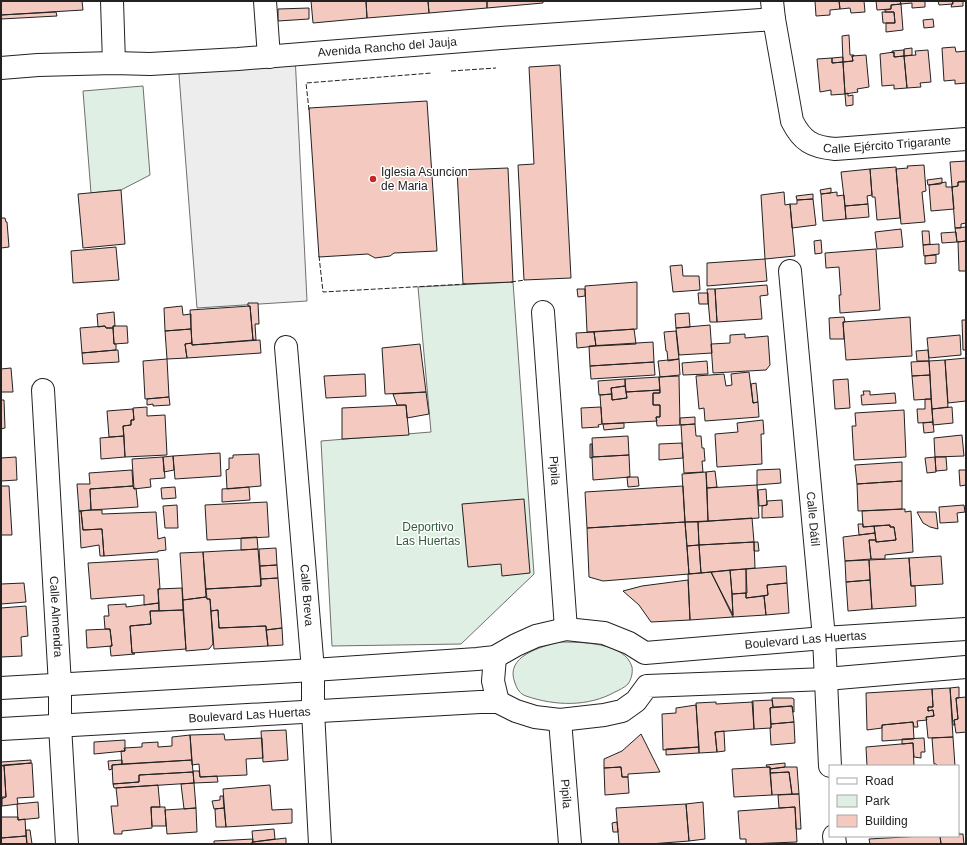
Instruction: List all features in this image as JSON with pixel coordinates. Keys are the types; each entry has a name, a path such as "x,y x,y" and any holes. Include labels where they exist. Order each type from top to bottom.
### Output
{"street":[{"path":"112,1 114,63"},
{"path":"265,1 269,57"},
{"name":"Avenida Rancho del Jauja","path":"1,68 38,65 114,63 150,64 269,57 501,38 773,10"},
{"name":"Calle Ejército Trigarante","path":"773,10 792,121 798,134 809,142 823,148 835,149 966,139"},
{"name":"Calle Dátil","path":"790,272 824,638 830,765"},
{"name":"Pipila","path":"543,312 566,629"},
{"name":"Calle Breva","path":"286,347 313,670 313,711 320,844"},
{"name":"Calle Almendra","path":"43,390 60,685 60,726 67,844"},
{"path":"1,688 469,660 495,657 536,636 566,629 604,634 629,643 645,653 650,668 647,686 826,679 966,667"},
{"name":"Boulevard Las Huertas","path":"645,653 824,638 966,629"},
{"path":"495,657 493,681 498,702"},
{"name":"Boulevard Las Huertas","path":"1,729 498,702 516,711 535,717 560,720 604,715 622,710 636,701 647,686"},
{"name":"Pipila","path":"560,720 570,844"}],"green space":[{"path":"143,86 150,175 121,190 91,193 83,91"},
{"name":"Deportivo Las Huertas","path":"513,282 534,574 461,644 332,646 321,441 431,432 418,287"},
{"path":"559,642 578,642 601,645 621,653 628,659 632,667 632,674 628,684 605,697 583,702 548,702 522,694 515,683 513,674 519,659 534,650"}],"shaded area":[{"path":"295,55 307,301 197,308 178,62"}],"building":[{"path":"1,1 82,1 83,10 1,15"},
{"path":"311,1 366,1 367,18 313,23"},
{"path":"366,1 428,1 429,13 367,18"},
{"path":"428,1 487,1 487,8 429,13"},
{"path":"487,1 543,1 543,3 487,8"},
{"path":"815,1 839,1 840,9 830,10 830,15 816,16"},
{"path":"839,1 864,1 865,12 851,13 850,8 840,9"},
{"path":"876,1 900,1 901,4 891,5 891,9 877,10"},
{"path":"900,1 925,1 925,7 912,8 912,3 901,4"},
{"path":"938,1 953,1 953,4 939,5"},
{"path":"953,1 963,1 963,6 951,7"},
{"path":"901,4 903,30 886,32 886,23 895,23 894,12 885,12 885,10 891,9 891,5"},
{"path":"309,8 309,19 278,21 278,9"},
{"path":"56,12 57,16 1,19 1,15"},
{"path":"882,12 894,12 895,23 883,23"},
{"path":"933,19 934,27 924,28 923,20"},
{"path":"849,35 850,55 854,55 852,56 853,61 843,62 842,36"},
{"path":"955,47 956,52 966,51 966,83 955,84 955,80 944,81 942,48"},
{"path":"912,48 912,55 904,56 904,49"},
{"path":"904,50 904,56 894,57 894,52 892,53 892,51"},
{"path":"928,50 931,82 920,83 921,87 907,88 904,56 916,55 915,51"},
{"path":"894,52 894,57 904,56 907,88 894,89 894,85 882,86 880,54"},
{"path":"866,55 869,87 857,89 858,92 845,94 843,62 853,61 852,56"},
{"path":"843,57 843,62 832,63 832,58"},
{"path":"832,58 832,63 843,62 845,94 831,95 831,90 820,92 817,59"},
{"path":"560,65 571,278 524,280 518,165 534,164 529,67"},
{"path":"848,93 848,96 853,95 853,105 846,106 845,94"},
{"name":"Iglesia Asuncion de Maria","path":"427,101 437,251 394,253 390,256 375,258 368,254 319,257 309,108"},
{"path":"966,161 966,182 958,182 958,186 952,187 950,162"},
{"path":"924,165 926,191 922,192 925,222 901,224 896,169 908,168 907,166"},
{"path":"896,167 900,218 877,220 875,197 872,197 870,169"},
{"path":"508,168 513,282 463,284 457,170"},
{"path":"870,169 872,195 867,196 868,204 845,206 841,172"},
{"path":"942,178 942,183 940,184 928,185 927,180"},
{"path":"946,182 946,187 952,187 954,209 931,211 929,185"},
{"path":"958,182 966,182 966,223 961,224 961,228 955,228 952,187 958,186"},
{"path":"831,188 831,193 821,194 820,190"},
{"path":"121,190 125,244 83,248 78,194"},
{"path":"784,192 785,205 790,204 795,256 765,259 761,195"},
{"path":"837,192 837,196 844,195 846,219 823,221 821,194"},
{"path":"813,194 813,199 797,200 796,196"},
{"path":"813,199 816,225 792,228 790,204 797,204 797,200"},
{"path":"868,204 869,217 846,219 845,206"},
{"path":"1,218 5,218 7,222 9,247 1,248"},
{"path":"966,227 966,241 957,242 955,228"},
{"path":"901,229 903,247 877,249 875,232"},
{"path":"922,231 929,231 930,244 923,245"},
{"path":"956,232 957,242 942,243 941,233"},
{"path":"821,240 822,253 815,254 814,241"},
{"path":"966,241 966,271 959,271 958,242"},
{"path":"939,244 939,254 924,256 923,245"},
{"path":"116,247 119,280 73,283 71,251"},
{"path":"876,249 880,310 840,313 839,295 841,295 839,267 826,268 825,253"},
{"path":"936,255 936,263 925,264 925,256"},
{"path":"765,259 767,281 707,286 707,263"},
{"path":"682,265 683,276 699,276 700,290 673,292 670,266"},
{"path":"637,282 637,329 587,332 585,286"},
{"path":"767,285 768,295 760,296 762,319 717,322 715,289"},
{"path":"577,289 585,289 585,296 578,297"},
{"path":"707,289 715,289 717,322 710,322"},
{"path":"698,293 708,293 708,304 699,304"},
{"path":"248,303 258,303 259,324 255,324 256,340 253,340 250,306 248,306"},
{"path":"182,306 183,315 191,314 191,329 165,331 164,308"},
{"path":"250,306 253,340 192,345 190,310"},
{"path":"114,312 115,326 113,326 113,328 106,328 105,326 98,327 97,314"},
{"path":"689,313 690,327 676,328 675,314"},
{"path":"844,317 844,339 830,339 829,318"},
{"path":"910,317 912,356 846,360 843,322"},
{"path":"962,320 966,320 966,350 963,350"},
{"path":"710,325 712,353 679,355 676,328"},
{"path":"105,326 106,328 113,328 116,350 82,353 80,328"},
{"path":"113,326 127,326 128,343 114,344"},
{"path":"191,329 192,343 185,344 187,358 167,359 165,331"},
{"path":"634,329 636,344 596,346 594,332"},
{"path":"676,331 679,359 668,361 664,332"},
{"path":"594,332 596,346 577,348 576,333"},
{"path":"745,334 745,338 768,336 770,365 766,370 713,373 711,344 730,343 730,335"},
{"path":"960,335 961,355 929,358 927,338"},
{"path":"260,340 261,353 187,358 185,344 192,343 192,345"},
{"path":"653,342 654,362 590,366 589,346"},
{"path":"420,344 426,392 385,394 382,348"},
{"path":"118,350 119,362 83,364 82,353"},
{"path":"928,350 929,361 917,361 916,351"},
{"path":"966,358 966,401 948,403 945,360"},
{"path":"167,359 169,397 145,399 143,361"},
{"path":"679,359 680,375 660,377 658,361"},
{"path":"945,360 948,407 932,409 929,361"},
{"path":"707,361 708,374 683,375 682,363"},
{"path":"929,361 930,375 912,376 911,362"},
{"path":"654,362 655,375 591,379 590,366"},
{"path":"11,368 13,392 1,392 1,369"},
{"path":"749,372 753,403 758,402 759,417 705,421 704,408 699,409 696,376 724,374 726,386 732,385 731,374"},
{"path":"365,374 366,396 326,398 324,376"},
{"path":"930,375 931,399 914,400 912,376"},
{"path":"679,376 680,425 657,426 656,417 660,417 660,405 653,405 653,393 660,393 659,377"},
{"path":"659,377 660,390 626,392 625,379"},
{"path":"625,379 625,386 611,388 612,394 599,395 598,381"},
{"path":"848,379 850,408 835,409 833,380"},
{"path":"756,383 758,402 753,403 751,384"},
{"path":"625,386 627,398 612,400 611,388"},
{"path":"660,390 660,393 653,393 653,405 660,405 660,417 656,417 657,421 602,424 600,395 612,394 612,400 627,398 626,392"},
{"path":"863,391 870,391 870,395 895,393 896,403 862,405 861,395 864,395"},
{"path":"426,392 429,414 407,418 406,405 397,405 393,394"},
{"path":"169,397 170,405 147,405 147,399"},
{"path":"925,399 931,399 933,422 918,423 917,409 925,409"},
{"path":"1,400 4,400 5,428 1,429"},
{"path":"406,405 409,435 342,439 342,408"},
{"path":"147,407 147,416 165,415 167,455 125,457 123,426 131,425 131,420 134,420 133,408"},
{"path":"601,407 602,424 598,425 599,427 582,428 581,408"},
{"path":"952,407 953,423 933,425 932,409"},
{"path":"133,409 134,420 131,420 131,425 123,426 124,436 109,437 107,411"},
{"path":"904,410 906,457 854,460 852,426 856,426 855,413"},
{"path":"695,417 695,424 680,425 680,418"},
{"path":"763,420 764,434 761,434 762,464 717,467 715,434 738,432 737,423"},
{"path":"933,422 934,432 924,433 923,423"},
{"path":"624,423 624,428 604,430 603,424"},
{"path":"695,424 696,436 701,436 702,448 704,448 705,461 702,461 703,472 684,473 681,425"},
{"path":"962,435 964,456 935,457 934,438"},
{"path":"124,436 125,457 101,459 100,438"},
{"path":"628,436 629,455 593,457 592,438"},
{"path":"682,443 683,458 659,460 659,444"},
{"path":"590,444 592,444 592,458 590,458"},
{"path":"220,453 221,476 175,479 173,456"},
{"path":"259,454 261,486 227,489 226,470 229,469 229,458 233,458 233,455"},
{"path":"629,455 630,477 593,480 592,457"},
{"path":"173,456 174,470 164,472 163,457"},
{"path":"16,457 17,480 1,481 1,458"},
{"path":"163,457 165,478 150,479 151,487 134,489 132,459"},
{"path":"935,457 946,457 947,470 936,471"},
{"path":"935,457 936,472 927,473 925,458"},
{"path":"902,462 902,481 857,484 855,465"},
{"path":"780,469 781,483 757,485 757,470"},
{"path":"132,470 133,486 90,489 91,510 79,511 77,484 90,484 89,473"},
{"path":"959,470 966,470 966,485 960,486"},
{"path":"715,471 717,487 707,488 706,472"},
{"path":"706,472 708,521 685,522 682,474"},
{"path":"627,477 638,477 639,486 628,487"},
{"path":"902,481 902,509 858,511 857,484"},
{"path":"757,485 759,518 708,521 707,488"},
{"path":"1,486 9,486 12,535 1,535"},
{"path":"133,486 134,489 136,488 138,507 91,510 90,489"},
{"path":"683,486 685,522 587,528 585,492"},
{"path":"175,487 176,498 162,499 161,488"},
{"path":"249,487 250,500 222,502 222,489"},
{"path":"766,489 767,505 759,506 758,490"},
{"path":"524,499 530,573 502,576 501,564 468,567 462,504"},
{"path":"782,500 783,517 762,518 762,506 767,505 767,501"},
{"path":"267,502 269,537 207,540 205,505"},
{"path":"177,505 178,528 165,528 163,506"},
{"path":"964,505 965,512 957,513 958,522 940,523 939,507"},
{"path":"905,509 905,512 911,511 913,552 885,555 885,559 871,559 869,540 876,540 876,542 896,540 894,527 890,527 890,525 863,527 862,511"},
{"path":"102,510 102,514 156,512 158,539 165,537 166,550 158,552 104,556 102,529 83,530 81,511"},
{"path":"79,511 81,511 83,530 102,529 104,556 100,556 99,545 81,548"},
{"path":"917,512 936,512 938,529 923,523"},
{"path":"752,518 754,542 699,545 698,522"},
{"path":"685,522 698,522 699,545 687,546"},
{"path":"685,522 689,574 603,581 589,577 587,528"},
{"path":"858,524 863,524 863,527 874,526 875,533 859,535"},
{"path":"890,525 890,527 894,527 896,540 876,542 874,526"},
{"path":"875,533 876,540 869,540 871,559 845,561 843,537"},
{"path":"257,537 258,549 241,550 241,538"},
{"path":"754,542 758,542 759,551 754,551"},
{"path":"754,542 755,568 701,573 699,545"},
{"path":"699,545 701,573 689,574 687,546"},
{"path":"276,548 277,565 260,566 259,549"},
{"path":"258,549 261,586 206,589 203,552"},
{"path":"203,552 206,597 183,600 180,553"},
{"path":"941,556 943,584 911,586 909,558"},
{"path":"909,558 911,586 915,586 916,606 872,609 869,560"},
{"path":"158,559 160,589 158,589 159,603 144,605 144,595 91,599 88,563"},
{"path":"869,560 870,580 846,582 845,561"},
{"path":"277,565 278,578 261,579 260,566"},
{"path":"786,566 787,583 767,585 768,595 746,598 746,569"},
{"path":"746,569 747,593 732,594 730,570"},
{"path":"730,570 732,594 733,615 711,572"},
{"path":"711,572 733,617 690,620 688,574"},
{"path":"278,578 282,628 266,630 266,626 219,628 218,610 211,611 210,599 207,599 206,589 261,586 261,579"},
{"path":"688,580 690,620 651,622 639,605 623,591 642,586"},
{"path":"870,580 872,609 848,611 846,582"},
{"path":"24,583 26,602 1,604 1,584"},
{"path":"787,583 789,613 766,615 764,596 768,595 767,585"},
{"path":"182,588 183,610 159,611 158,589"},
{"path":"746,593 746,598 764,596 766,615 733,617 732,594"},
{"path":"206,597 207,599 210,599 213,644 209,649 186,651 183,600"},
{"path":"159,603 159,611 150,611 151,624 130,626 132,653 135,654 111,656 110,646 112,646 110,629 105,629 104,616 109,616 108,605 126,604 126,607"},
{"path":"26,606 28,636 21,637 22,656 1,657 1,608"},
{"path":"183,610 186,649 132,653 130,626 151,624 150,611"},
{"path":"218,610 219,628 266,626 268,646 214,649 211,611"},
{"path":"282,628 283,645 268,646 266,630"},
{"path":"110,629 112,646 87,648 86,630"},
{"path":"959,687 959,698 956,698 958,719 954,720 955,725 953,725 950,688"},
{"path":"950,688 953,737 928,738 926,717 934,716 933,710 928,711 928,707 933,707 932,689"},
{"path":"932,689 933,707 928,707 928,711 933,710 934,716 926,717 927,720 917,721 918,727 914,727 913,722 882,725 882,728 867,730 866,693"},
{"path":"966,697 966,732 956,733 954,720 958,719 956,698"},
{"path":"772,698 794,699 794,712 792,706 773,707"},
{"path":"772,700 773,707 770,708 771,728 754,729 752,701"},
{"path":"716,702 716,704 753,702 754,729 715,732 717,752 699,753 696,703"},
{"path":"696,705 699,747 663,750 662,714 676,713 676,708"},
{"path":"792,706 794,722 771,724 770,708"},
{"path":"794,722 795,743 771,745 771,724"},
{"path":"913,722 914,739 882,741 882,725"},
{"path":"286,730 288,760 263,762 261,731"},
{"path":"724,731 725,751 717,752 715,732"},
{"path":"224,734 225,740 262,738 263,758 246,759 247,775 200,777 199,764 192,765 190,735"},
{"path":"641,734 660,772 628,774 628,777 622,777 621,767 604,768 604,759 622,751"},
{"path":"190,735 192,760 122,764 121,751 125,751 124,748 142,747 142,743 158,742 158,747 172,746 172,737"},
{"path":"953,737 955,765 934,764 932,738"},
{"path":"924,738 925,752 921,752 921,758 914,757 913,743 902,744 902,739"},
{"path":"125,740 125,751 94,754 94,742"},
{"path":"913,743 914,765 867,765 866,747"},
{"path":"699,747 699,753 666,755 666,749"},
{"path":"31,760 31,763 1,766 1,762"},
{"path":"122,760 122,764 112,765 112,769 109,770 108,761"},
{"path":"192,760 193,772 139,775 139,782 113,784 112,765"},
{"path":"32,763 34,797 17,798 18,804 2,806 2,797 6,797 4,765"},
{"path":"785,763 785,767 770,769 770,767 767,767 766,765"},
{"path":"4,765 6,797 1,799 1,766"},
{"path":"621,767 622,777 628,777 629,793 605,795 604,768"},
{"path":"770,767 772,795 734,797 732,769"},
{"path":"797,767 799,794 792,794 789,772 770,773 770,769"},
{"path":"193,771 199,771 200,777 217,776 218,782 194,783"},
{"path":"193,772 194,783 114,788 113,784 139,782 139,775"},
{"path":"789,772 792,794 772,795 770,773"},
{"path":"194,783 196,808 184,809 181,784"},
{"path":"158,785 160,807 151,807 152,828 122,831 122,834 114,834 111,806 118,806 116,788"},
{"path":"270,785 272,810 292,809 292,823 226,827 223,789"},
{"path":"799,794 801,829 796,829 795,807 779,808 778,795"},
{"path":"220,796 223,796 224,808 214,809 212,801 220,800"},
{"path":"38,802 39,818 18,820 17,804"},
{"path":"703,802 705,839 689,841 686,804"},
{"path":"686,804 689,841 650,844 619,844 616,808"},
{"path":"151,807 165,807 166,826 152,826"},
{"path":"795,807 797,842 746,844 746,839 740,839 738,811"},
{"path":"196,808 197,832 167,834 165,810"},
{"path":"224,808 226,827 216,827 215,809"},
{"path":"1,817 18,817 18,820 25,819 26,836 1,838"},
{"path":"617,822 618,832 613,832 612,823"},
{"path":"274,829 275,839 253,842 252,831"},
{"path":"26,830 30,830 32,844 27,844"},
{"path":"959,834 963,834 964,844 941,844 940,837 959,837"},
{"path":"26,836 27,844 1,844 1,838"},
{"path":"940,837 941,844 870,844 869,839"},
{"path":"286,838 286,844 252,844 252,842"},
{"path":"253,839 252,844 214,844 214,841"}],"fence":[{"path":"451,71 496,68"},
{"path":"309,110 306,83 432,73"},
{"path":"319,256 323,292 466,284"},
{"path":"511,282 525,280"}],"place":[{"name":"Iglesia Asuncion de Maria","path":"373,179"}]}
